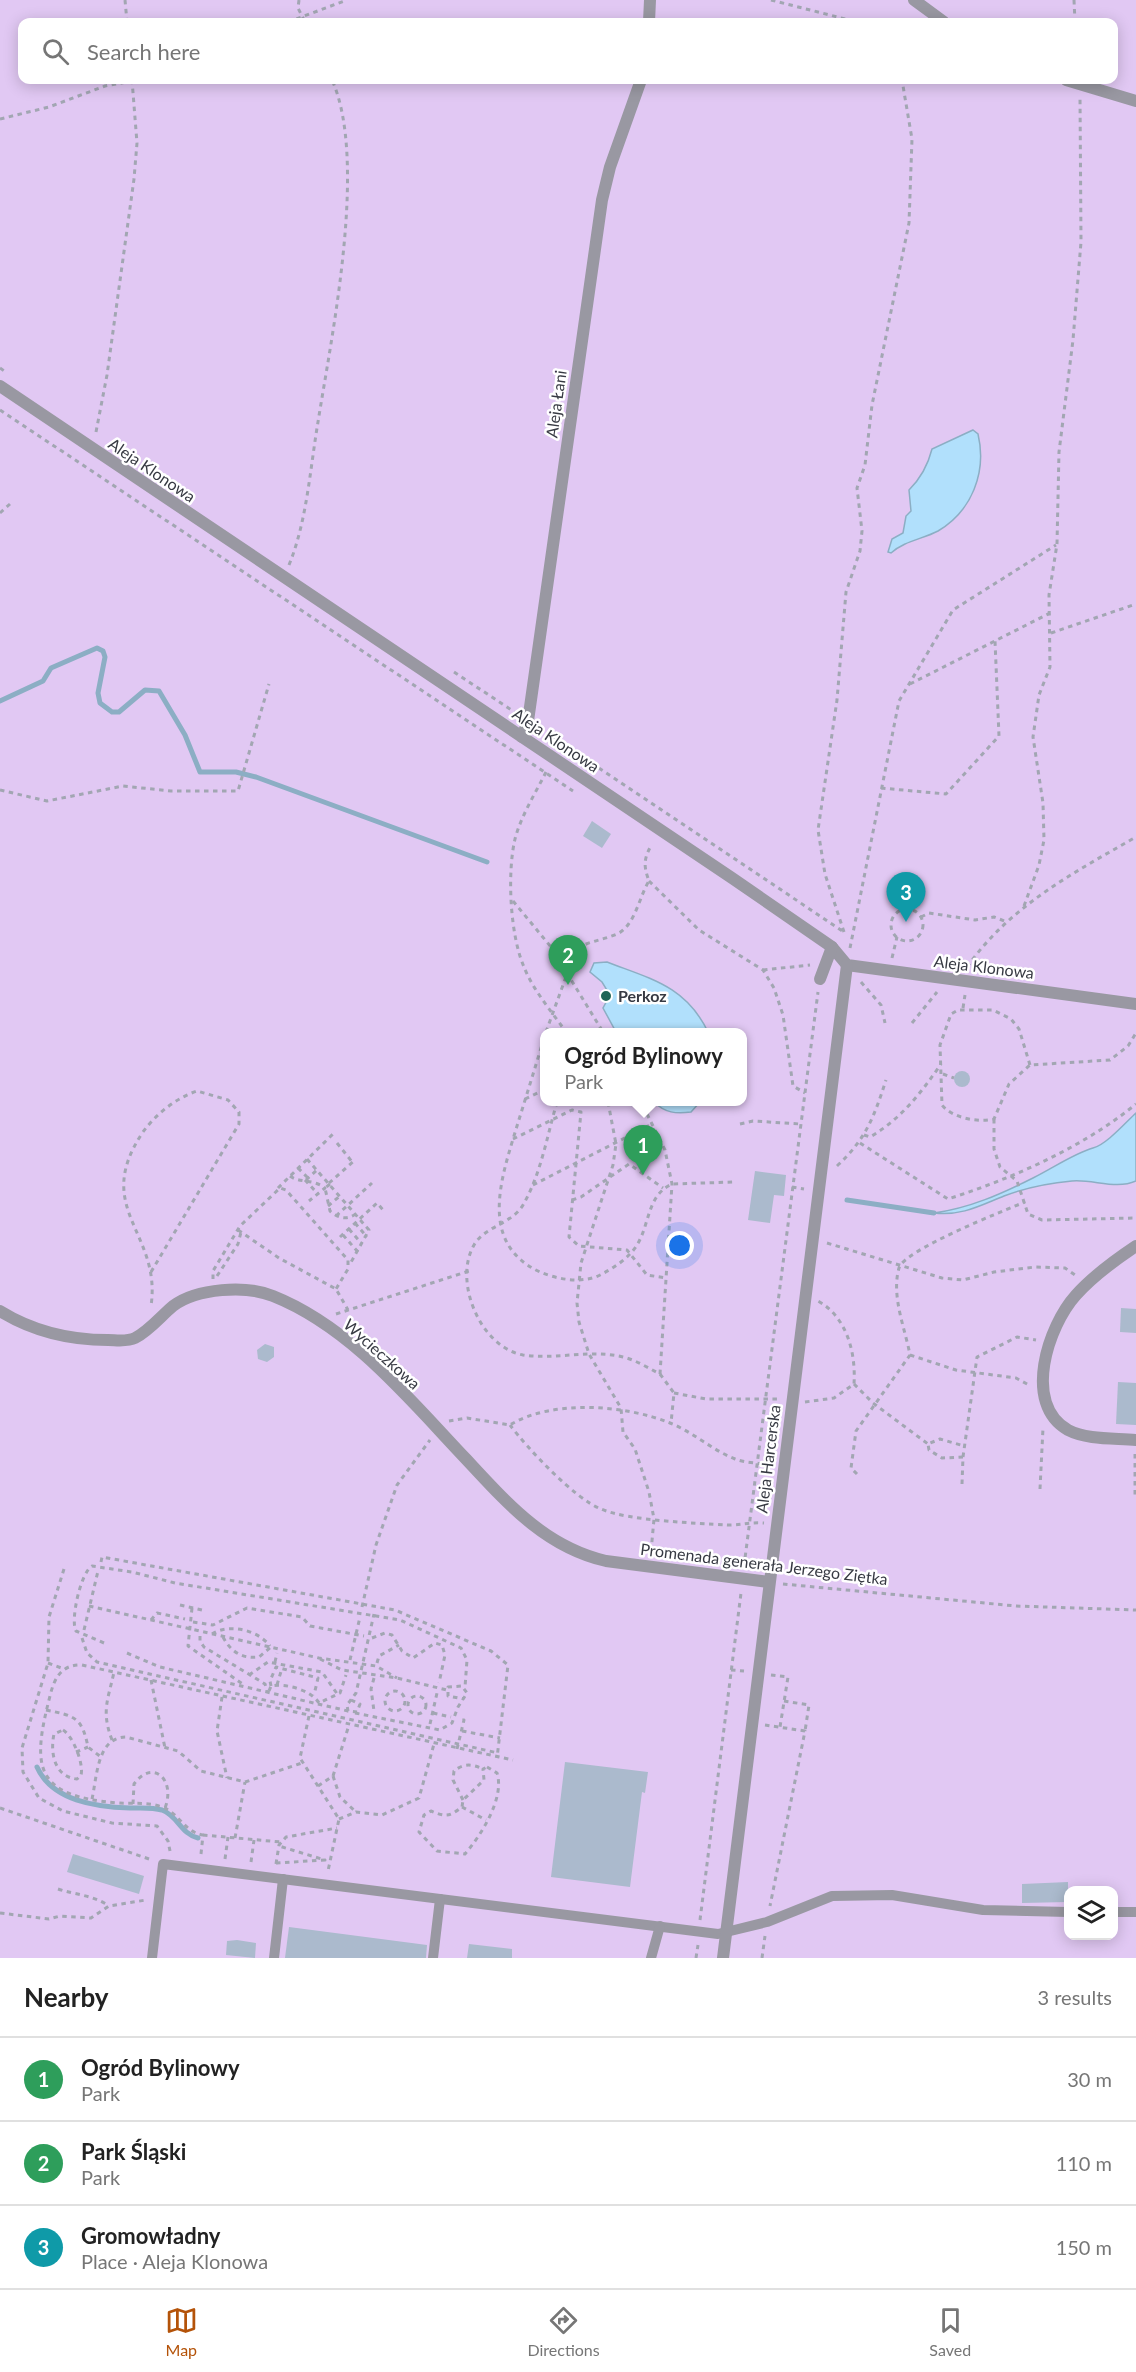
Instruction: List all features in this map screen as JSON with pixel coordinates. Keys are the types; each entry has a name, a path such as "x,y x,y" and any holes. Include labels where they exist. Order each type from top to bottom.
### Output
{"street":[{"path":"649,18 650,0"},
{"path":"914,0 939,18"},
{"name":"Aleja Łani","path":"522,736 528,721 602,201 610,167 640,84"},
{"path":"1080,84 1136,100"},
{"name":"Aleja Klonowa","path":"0,386 832,946 847,964 1136,1004"},
{"path":"820,978 832,946"},
{"name":"Aleja Harcerska","path":"723,1958 847,964"},
{"path":"1136,1246 1086,1284 1073,1297 1056,1328 1044,1368 1044,1396 1058,1422 1069,1430 1085,1435 1136,1440"},
{"name":"Wycieczkowa","path":"0,1311 41,1331 74,1339 123,1341 134,1338 183,1300 208,1291 272,1295 296,1307 349,1343 437,1429"},
{"name":"Promenada generała Jerzego Ziętka","path":"437,1429 506,1502 541,1533 590,1557 769,1582"}],"lane":[{"path":"152,1958 158,1898 166,1864 726,1934 767,1922 832,1896 892,1895 983,1910 1064,1912"},
{"path":"274,1958 283,1879"},
{"path":"433,1958 440,1899"},
{"path":"1118,1912 1136,1911"},
{"path":"651,1958 660,1926"}],"path":[{"path":"125,0 127,18"},
{"path":"299,0 302,17 347,0"},
{"path":"771,0 841,18"},
{"path":"1074,0 1075,18"},
{"path":"0,119 49,107 116,84"},
{"path":"96,432 106,386 134,179 137,143 132,84"},
{"path":"282,577 291,562 305,499 345,223 346,142 340,103 333,84"},
{"path":"832,946 844,932 825,874 818,830 837,700 846,592 860,550 862,531 857,488 865,465 872,405 909,223 912,139 904,84"},
{"path":"1024,906 1039,865 1044,840 1043,803 1033,737 1039,695 1050,667 1049,595 1057,544 1059,452 1073,340 1081,242 1080,84"},
{"path":"0,410 575,792"},
{"path":"0,513 10,504"},
{"path":"885,1023 881,1005 847,964 899,701 953,610 1057,544"},
{"path":"1051,633 1136,604"},
{"path":"909,684 1050,613"},
{"path":"881,788 946,794 999,736 995,641"},
{"path":"0,790 47,801 123,786 221,793 238,791 268,684"},
{"path":"554,758 518,831 511,880 516,941 524,968 564,1028"},
{"path":"912,1023 931,1002 940,987 963,972 975,955 1024,906 1060,880 1136,837"},
{"path":"661,850 652,843 644,857 644,867 649,881 699,930 763,970 774,987 783,1015 794,1086 805,1093"},
{"path":"547,1028 576,949 586,942 619,933 631,922 649,881"},
{"path":"512,901 551,948 601,1028"},
{"path":"912,910 921,917 922,929 914,939 902,940 897,937 891,926 895,915 900,911 912,910"},
{"path":"921,917 929,913 975,920 994,917 1007,922"},
{"path":"893,954 897,937"},
{"path":"763,970 827,961"},
{"name":"Aleja Harcerska","path":"700,1921 820,978"},
{"path":"963,1008 964,1000"},
{"path":"994,1119 984,1122 946,1110 941,1100 943,1074 940,1045 951,1014 963,1008 993,1010 1011,1019 1019,1029 1030,1065"},
{"path":"1136,1033 1128,1046 1110,1060 1030,1065 1008,1084 994,1119 993,1149 1000,1167 1017,1181 1029,1214 1042,1220 1136,1218"},
{"path":"540,1051 498,1193 501,1225 515,1252 533,1268 552,1276 578,1280 601,1275 630,1254 642,1233 654,1197 663,1188 672,1184 734,1182"},
{"path":"864,1135 870,1137 881,1131 909,1107 941,1064"},
{"path":"943,1074 954,1078"},
{"path":"819,1180 860,1143 873,1119 886,1080"},
{"path":"148,1313 152,1303 151,1272 146,1250 129,1217 123,1195 123,1174 133,1149 153,1118 187,1095 197,1091 228,1100 240,1112 238,1124 151,1272"},
{"path":"525,1099 540,1092"},
{"path":"860,1143 948,1199 1011,1176 1102,1129 1136,1104"},
{"path":"556,1106 533,1185 515,1215 475,1243 469,1271 474,1314 488,1334 503,1346 522,1355 589,1354 624,1357 660,1374 674,1393 671,1423"},
{"path":"609,1106 616,1144 609,1179 586,1247 578,1280 579,1322 589,1354 621,1408 622,1432 635,1449 654,1519 649,1567"},
{"path":"643,1106 665,1150 672,1184 660,1374"},
{"path":"513,1139 572,1110 581,1112 569,1237 577,1245 586,1247 621,1248 630,1254 647,1275 666,1278"},
{"path":"740,1124 753,1121 800,1124"},
{"path":"533,1185 652,1124"},
{"path":"208,1291 213,1271 239,1231 334,1133"},
{"path":"309,1201 354,1161 337,1143"},
{"path":"307,1159 357,1213 369,1230 336,1289"},
{"path":"572,1200 609,1179 629,1164 663,1188"},
{"path":"298,1168 318,1194"},
{"path":"306,1180 317,1170"},
{"path":"343,1171 346,1176"},
{"path":"290,1176 315,1181 325,1188 328,1206 336,1216 349,1218 357,1213"},
{"path":"336,1216 372,1183"},
{"path":"792,1187 801,1188"},
{"path":"358,1188 361,1192"},
{"path":"277,1190 286,1190 350,1264"},
{"path":"328,1206 340,1195"},
{"path":"857,1474 851,1468 856,1431 873,1403 909,1355 897,1296 899,1267 905,1257 1025,1202"},
{"path":"358,1252 341,1236 377,1203 384,1211"},
{"path":"355,1223 367,1237"},
{"path":"349,1229 362,1244"},
{"path":"239,1231 279,1258 336,1289 348,1310 469,1271"},
{"path":"213,1278 220,1275 238,1244 239,1231"},
{"path":"812,1239 899,1267 963,1280 994,1272 1026,1268 1065,1268 1086,1284"},
{"path":"805,1300 819,1302 829,1308 843,1325 852,1352 854,1384 873,1403 928,1444 929,1450 942,1458 963,1456"},
{"path":"962,1484 964,1446 977,1357 1017,1337 1038,1340"},
{"path":"909,1355 975,1372 1016,1378 1044,1396 1040,1490"},
{"path":"674,1393 706,1399 765,1398 817,1401 834,1398 854,1384"},
{"path":"510,1425 528,1414 555,1410 621,1408 671,1423 736,1460 766,1464"},
{"path":"363,1605 376,1545 397,1485 437,1429 448,1421 467,1418 510,1425 556,1473 600,1509 654,1519 732,1525 750,1521 758,1522"},
{"path":"928,1444 940,1439 964,1446"},
{"path":"1135,1460 1135,1497"},
{"path":"101,1562 102,1557 395,1610 491,1651 508,1665 497,1758"},
{"path":"104,1643 76,1630 72,1622 84,1573 92,1566 132,1572 175,1583 400,1620 461,1648 467,1659 465,1680 467,1692 458,1707 454,1721 441,1729 366,1713 355,1713 160,1666 127,1653"},
{"path":"0,1808 166,1864 171,1853 168,1841 157,1826 112,1823 72,1814 46,1803 32,1789 21,1766 22,1748 48,1663 49,1617 64,1569"},
{"path":"84,1630 98,1571"},
{"name":"Promenada generała Jerzego Ziętka","path":"769,1582 858,1593 1016,1606 1136,1610"},
{"path":"180,1605 206,1611"},
{"path":"89,1606 319,1658 381,1668 397,1678"},
{"path":"192,1608 187,1643 192,1650 234,1676 245,1686"},
{"path":"193,1622 202,1626 213,1625 247,1608 302,1617 310,1626 364,1636"},
{"path":"151,1620 157,1613 185,1620"},
{"path":"337,1707 349,1701 356,1693 374,1614"},
{"path":"350,1660 360,1617"},
{"path":"212,1634 225,1628 250,1633 262,1636 271,1647"},
{"path":"372,1638 389,1633 402,1651 413,1658 435,1643 442,1645 445,1655 440,1683"},
{"path":"200,1636 204,1647 265,1684 268,1691"},
{"path":"222,1636 235,1653 243,1656 260,1657 271,1647"},
{"path":"82,1638 84,1649 97,1662 428,1735 498,1753"},
{"path":"376,1663 379,1656 399,1645"},
{"path":"275,1662 277,1653"},
{"path":"319,1658 335,1668 397,1678 447,1690 458,1707"},
{"path":"249,1675 268,1662 322,1672 338,1695"},
{"path":"48,1663 64,1669"},
{"path":"330,1861 280,1844 204,1835 190,1831 165,1808 92,1799 60,1789 43,1770 38,1754 54,1682 64,1669 78,1664 513,1760"},
{"path":"268,1691 271,1686 273,1669 282,1668 318,1678 314,1695"},
{"path":"277,1685 282,1668"},
{"path":"112,1740 105,1721 105,1712 114,1672"},
{"path":"767,1674 788,1677 780,1727 805,1731"},
{"path":"319,1703 338,1695 346,1675"},
{"path":"374,1678 371,1689 374,1710"},
{"path":"151,1680 165,1748"},
{"path":"458,1685 465,1680"},
{"path":"271,1686 277,1685 314,1695 319,1703"},
{"path":"447,1690 451,1685 465,1687"},
{"path":"391,1719 393,1710 406,1703 414,1697 420,1696 426,1702 423,1713 414,1714 406,1703 399,1692 390,1692 386,1702 393,1710"},
{"path":"356,1693 359,1704 366,1713"},
{"path":"430,1724 437,1693"},
{"path":"222,1696 217,1731 227,1778"},
{"path":"452,1698 464,1699"},
{"path":"349,1701 359,1704"},
{"path":"348,1711 349,1701"},
{"path":"762,1958 809,1705 784,1701"},
{"path":"355,1713 359,1704"},
{"path":"46,1710 70,1716 84,1726 88,1748 101,1757"},
{"path":"433,1713 451,1717"},
{"path":"309,1716 300,1758 339,1820 328,1870"},
{"path":"369,1730 372,1719"},
{"path":"457,1749 464,1720 460,1720"},
{"path":"349,1725 333,1776 340,1797 356,1812"},
{"path":"63,1730 68,1733 76,1752 82,1771 80,1777 74,1779 62,1772 55,1762 52,1745 55,1732 63,1730"},
{"path":"462,1731 500,1738"},
{"path":"426,1742 428,1735"},
{"path":"92,1799 105,1747 112,1740 126,1737 178,1751 201,1771 245,1782 302,1763"},
{"path":"339,1820 356,1812 382,1815 418,1798 434,1744"},
{"path":"76,1752 88,1748"},
{"path":"469,1765 483,1769 492,1768 500,1780 494,1807 465,1854 437,1851 419,1832 424,1815 431,1811 446,1817 462,1807 463,1800 453,1780 454,1771 460,1766 469,1765"},
{"path":"463,1800 484,1780 483,1769"},
{"path":"134,1804 134,1784 142,1776 152,1773 161,1776 168,1783 169,1797 165,1808"},
{"path":"318,1786 333,1776"},
{"path":"235,1838 245,1782"},
{"path":"462,1807 486,1820"},
{"path":"325,1860 277,1862 280,1844 289,1836 338,1828"},
{"path":"201,1853 204,1835"},
{"path":"226,1856 228,1838"},
{"path":"252,1859 254,1840"},
{"path":"58,1889 77,1896 82,1894 110,1906"},
{"path":"0,1913 49,1919 60,1916 91,1918 110,1906 158,1898"},
{"path":"696,1958 698,1942"}],"shaded area":[{"path":"0,0 1136,0 1136,1958 0,1958"}],"water":[{"path":"973,430 978,434 980,462 978,476 968,502 950,523 938,531 891,553 888,552 892,539 903,533 906,516 911,511 909,490 924,471 932,449"},
{"name":"Perkoz","path":"607,962 666,986 689,1004 706,1028 614,1028 603,1008 610,995 602,982 590,972 594,963"},
{"path":"658,1106 696,1106 691,1112 667,1111"},
{"path":"1136,1113 1136,1181 1121,1185 1080,1181 1055,1183 1020,1191 962,1212 934,1213 960,1208 997,1195 1079,1153 1098,1146 1110,1138"}],"building":[{"path":"592,821 611,834 602,848 583,836"},
{"path":"962,1071 970,1079 962,1087 954,1079"},
{"path":"755,1171 786,1175 784,1196 774,1195 770,1223 748,1220"},
{"path":"1121,1308 1136,1309 1136,1333 1120,1332"},
{"path":"265,1344 274,1347 274,1357 267,1362 258,1359 257,1350"},
{"path":"1118,1382 1136,1383 1136,1425 1116,1424"},
{"path":"565,1762 648,1772 645,1793 642,1792 630,1887 551,1877"},
{"path":"73,1854 144,1876 139,1894 67,1872"},
{"path":"1068,1882 1068,1886 1064,1886 1064,1902 1022,1903 1022,1884"},
{"path":"289,1927 427,1945 426,1958 285,1958"},
{"path":"227,1941 256,1943 255,1958 226,1955"},
{"path":"469,1944 512,1949 512,1958 467,1958"}],"waterway":[{"path":"0,701 43,681 51,668 97,648 103,651 105,657 98,693 100,703 112,712 119,712 145,690 159,691 185,735 200,772 236,772 256,777 487,862"},
{"path":"847,1200 934,1213"},
{"path":"37,1767 53,1788 64,1795 103,1806 162,1810 172,1816 187,1833 198,1838"}],"place":[{"name":"Gromowładny","path":"906,922"},
{"name":"Park Śląski","path":"568,985"},
{"name":"Perkoz","path":"606,996"},
{"name":"Ogród Bylinowy","path":"643,1175"}]}
